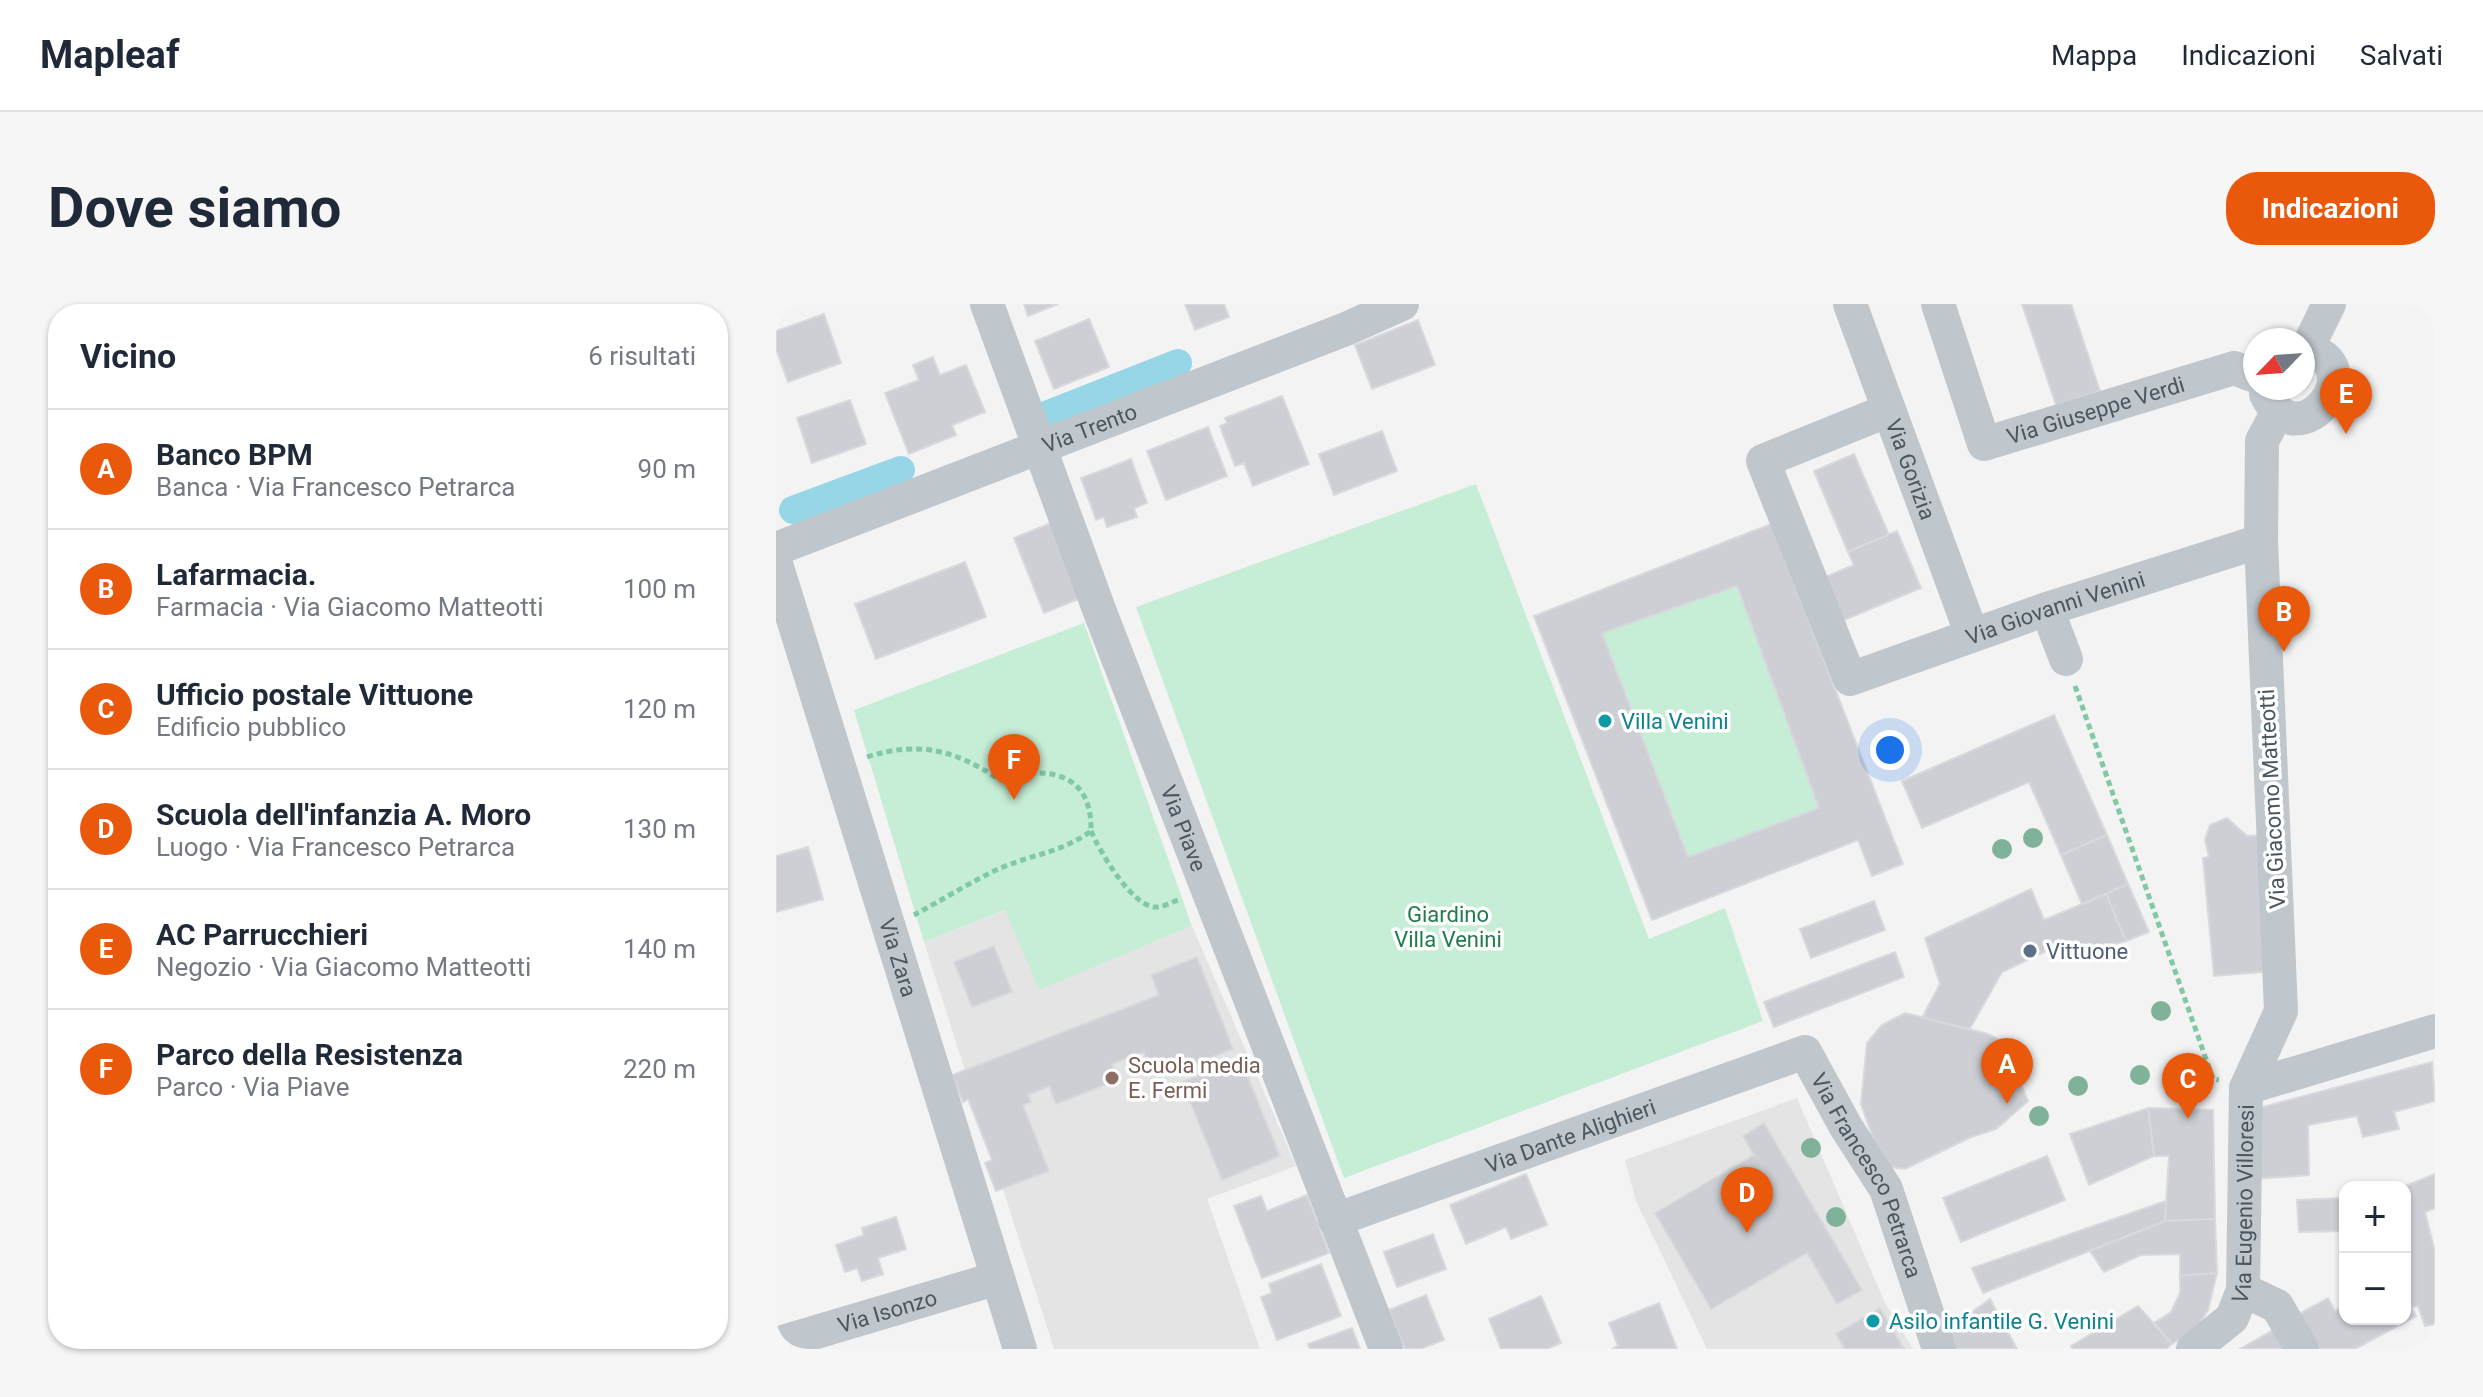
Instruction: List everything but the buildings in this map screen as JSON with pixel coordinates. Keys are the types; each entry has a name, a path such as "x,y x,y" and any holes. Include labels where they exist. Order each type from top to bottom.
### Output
{"street":[{"name":"Via Piave","path":"987,304 1039,448 1386,1349"},
{"name":"Via Trento","path":"776,549 1039,448 1341,316 1402,304"},
{"name":"Via Gorizia","path":"1850,304 1972,635"},
{"name":"Via Giuseppe Verdi","path":"1938,304 1984,444 2234,368 2243,371"},
{"path":"2315,330 2329,304"},
{"path":"2272,400 2302,418 2312,415 2328,401 2334,380 2331,370 2315,352"},
{"name":"Via Giacomo Matteotti","path":"2246,1088 2281,1011 2261,541 2262,441 2272,400"},
{"name":"Via Giovanni Venini","path":"1889,410 1763,461 1850,679 2047,609 2261,541"},
{"name":"Via Zara","path":"776,564 1020,1349"},
{"path":"2047,609 2066,659"},
{"path":"2246,1088 2435,1031"},
{"name":"Via Dante Alighieri","path":"1335,1220 1805,1052"},
{"name":"Via Francesco Petrarca","path":"1805,1052 1846,1127 1886,1189 1939,1349"},
{"name":"Via Eugenio Villoresi","path":"2196,1348 2232,1318 2243,1290 2246,1088"},
{"name":"Via Isonzo","path":"776,1344 998,1278"},
{"path":"2243,1290 2277,1306 2302,1349"}],"path":[{"path":"2066,659 2213,1079 2246,1088"},
{"path":"868,757 899,746 969,760 997,778 1018,774 1056,774 1069,779 1086,795 1091,813 1091,831 1097,846 1141,903 1156,908 1208,890"},
{"path":"889,928 992,872 1040,854 1070,847 1091,831"}],"shaded area":[{"name":"Scuola media E. Fermi","path":"1006,910 1040,989 1192,926 1296,1166 1207,1199 1260,1349 1054,1349 924,942"},
{"path":"1797,1098 1885,1303 1913,1349 1707,1349 1636,1201 1625,1160"}],"green space":[{"name":"Giardino Villa Venini","path":"1476,484 1649,939 1725,908 1763,1021 1344,1178 1136,607"},
{"path":"1737,586 1819,808 1688,857 1602,633"},
{"path":"1084,623 1192,926 1039,990 1005,910 924,942 854,710"}],"waterway":[{"path":"1046,415 1178,363"},
{"path":"793,510 901,470"}],"place":[{"name":"AC Parrucchieri","path":"2346,434"},
{"name":"Lafarmacia.","path":"2284,652"},
{"name":"Villa Venini","path":"1605,721"},
{"name":"Parco della Resistenza","path":"1014,800"},
{"name":"Vittuone","path":"2030,951"},
{"name":"Scuola media E. Fermi","path":"1112,1078"},
{"name":"Banco BPM","path":"2007,1104"},
{"name":"Ufficio postale Vittuone","path":"2188,1119"},
{"name":"Scuola dell'infanzia A. Moro","path":"1747,1233"},
{"name":"Asilo infantile G. Venini","path":"1873,1321"}]}
